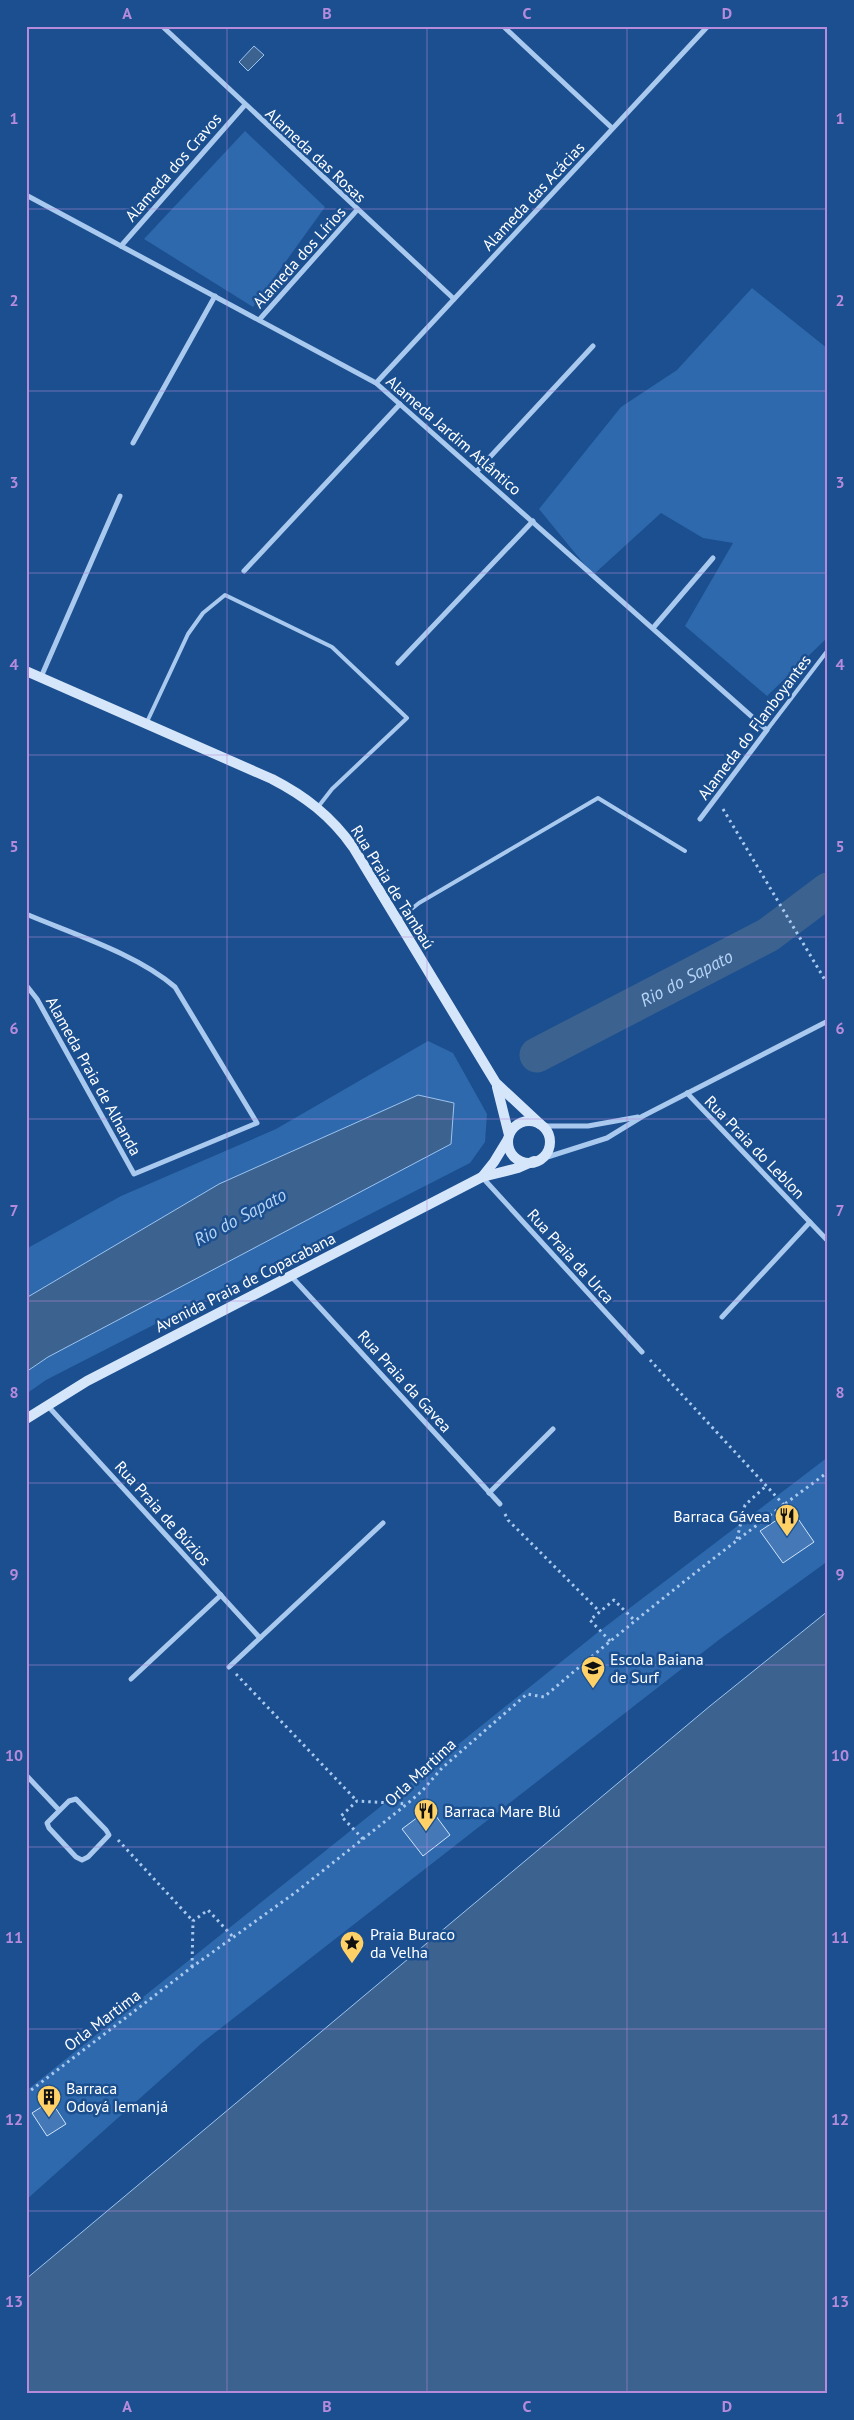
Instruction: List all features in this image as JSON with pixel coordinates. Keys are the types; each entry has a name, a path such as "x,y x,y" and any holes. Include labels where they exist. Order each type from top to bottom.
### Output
{"street":[{"name":"Alameda das Rosas","path":"162,26 244,106 454,299"},
{"path":"503,26 612,128"},
{"name":"Alameda das Acácias","path":"376,383 708,26"},
{"name":"Alameda dos Cravos","path":"121,246 244,106"},
{"name":"Alameda Jardim Atlântico","path":"27,196 376,383 767,730"},
{"name":"Alameda dos Lírios","path":"259,320 357,210"},
{"path":"134,443 215,296"},
{"path":"477,471 593,346"},
{"path":"244,571 400,404"},
{"path":"41,677 120,496"},
{"path":"398,662 533,521"},
{"path":"653,628 713,558"},
{"name":"Rua Praia de Tambaú","path":"26,671 272,779 298,793 318,807 338,826 496,1083 505,1111 509,1137"},
{"name":"Alameda do Flanboyantes","path":"700,818 767,730"},
{"name":"Alameda Praia de Alhanda","path":"26,914 142,964 161,975 175,988 256,1123 134,1174 37,999 26,985"},
{"name":"Avenida Praia de Copacabana","path":"26,1420 47,1405 88,1381 482,1177 518,1168 607,1138 686,1093 828,1021"},
{"name":"Rua Praia de Tambaú","path":"496,1083 541,1125"},
{"name":"Rua Praia do Leblon","path":"686,1093 827,1240"},
{"name":"Avenida Praia de Copacabana","path":"541,1125 601,1125 643,1116"},
{"path":"524,1121 541,1125 547,1131 550,1144 544,1156 536,1161 520,1160 515,1157 508,1145 509,1137 515,1126 524,1121"},
{"name":"Avenida Praia de Copacabana","path":"482,1177 494,1162 509,1137"},
{"name":"Rua Praia da Urca","path":"482,1177 642,1352"},
{"path":"722,1317 810,1222"},
{"name":"Rua Praia da Gavea","path":"290,1275 500,1504"},
{"name":"Rua Praia de Búzios","path":"47,1405 260,1638"},
{"path":"489,1493 553,1429"},
{"path":"229,1667 383,1523"},
{"path":"131,1680 221,1595"},
{"path":"26,1775 59,1810"},
{"path":"76,1799 106,1830 109,1836 88,1857 79,1859 48,1826 48,1820 69,1801 76,1799"}],"lane":[{"path":"146,724 188,634 203,613 225,595 332,647 407,718 332,789 318,807"},
{"name":"Alameda do Flanboyantes","path":"767,730 828,650"},
{"path":"397,920 419,903 598,798 685,851"}],"path":[{"path":"716,798 776,894 828,985"},
{"path":"642,1352 784,1505"},
{"name":"Orla Martima","path":"26,2094 192,1967 234,1938 407,1804 422,1791 442,1768 526,1694 544,1697 610,1641 737,1540 828,1472"},
{"path":"737,1540 745,1505 766,1486"},
{"path":"500,1504 508,1520 600,1612"},
{"path":"610,1641 590,1620 614,1600 635,1621"},
{"path":"229,1667 357,1801 407,1804"},
{"path":"357,1801 341,1816 363,1839"},
{"path":"109,1836 118,1839 193,1921 192,1967"},
{"path":"193,1921 208,1910 234,1938"}],"shaded area":[{"path":"245,131 325,207 253,307 144,239"},
{"path":"752,288 828,349 828,637 767,696 685,626 733,543 703,538 661,513 593,575 539,509 621,407 677,370"},
{"path":"428,1041 453,1053 487,1114 485,1142 470,1163 46,1380 26,1394 26,1249 121,1196 276,1129"},
{"path":"828,1457 828,1561 720,1639 203,2042 26,2200 26,2091 597,1633"}],"water":[{"path":"254,46 264,55 248,71 239,62"},
{"path":"418,1095 454,1103 451,1144 48,1357 26,1372 26,1298 219,1184"},
{"path":"828,1611 828,2394 26,2394 26,2279 710,1706"}],"building":[{"name":"Barraca Gávea","path":"792,1510 814,1542 783,1563 760,1531"},
{"name":"Barraca Mare Blú","path":"430,1808 450,1835 423,1856 402,1829"},
{"name":"Barraca Odoyá Iemanjá","path":"51,2101 66,2124 47,2136 32,2113"}],"waterway":[{"name":"Rio do Sapato","path":"537,1055 768,935 828,890"}],"place":[{"name":"Barraca Gávea","path":"787,1537"},
{"name":"Escola Baiana de Surf","path":"593,1689"},
{"name":"Barraca Mare Blú","path":"426,1832"},
{"name":"Praia Buraco da Velha","path":"352,1964"},
{"name":"Barraca Odoyá Iemanjá","path":"49,2118"}]}
